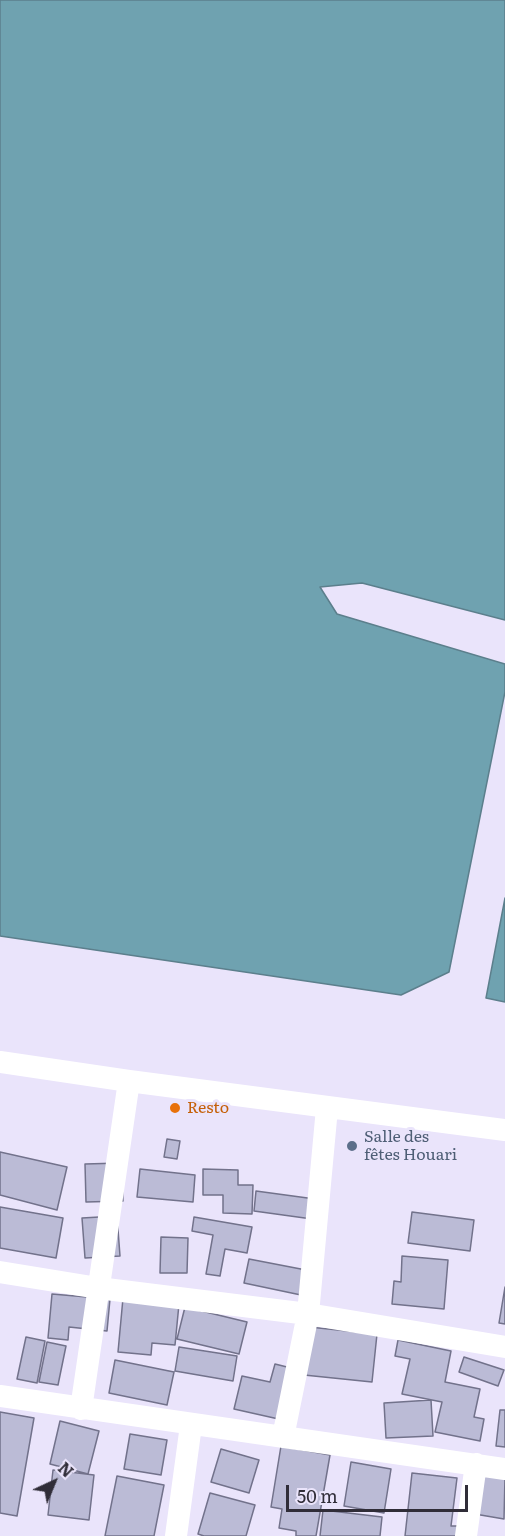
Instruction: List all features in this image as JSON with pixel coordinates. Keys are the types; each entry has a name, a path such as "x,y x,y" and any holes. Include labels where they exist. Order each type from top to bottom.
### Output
{"street":[{"path":"0,1062 327,1108 505,1130"},
{"path":"81,1409 129,1081"},
{"path":"283,1437 308,1314 327,1108"},
{"path":"0,1272 98,1288 308,1314 505,1347"},
{"path":"0,1396 505,1469"},
{"path":"176,1536 191,1425"},
{"path":"466,1536 476,1464"}],"water":[{"path":"0,0 505,0 505,620 362,583 320,587 337,614 505,664 505,692 449,972 401,995 0,936"},
{"path":"505,898 505,1002 486,998"}],"building":[{"path":"167,1139 180,1141 177,1159 164,1157"},
{"path":"0,1152 67,1167 57,1210 0,1195"},
{"path":"121,1163 123,1201 86,1202 85,1164"},
{"path":"140,1169 195,1175 193,1202 137,1197"},
{"path":"203,1169 238,1170 238,1185 253,1185 252,1214 223,1213 223,1195 203,1195"},
{"path":"256,1191 315,1199 312,1219 254,1211"},
{"path":"0,1207 63,1218 56,1258 0,1248"},
{"path":"412,1212 474,1220 470,1251 408,1243"},
{"path":"117,1216 120,1256 85,1258 82,1218"},
{"path":"194,1217 252,1227 247,1253 225,1249 220,1276 206,1274 213,1235 192,1231"},
{"path":"161,1237 188,1238 187,1273 160,1273"},
{"path":"402,1256 448,1260 444,1309 392,1304 394,1281 401,1282"},
{"path":"249,1259 306,1270 301,1295 244,1283"},
{"path":"505,1287 505,1324 499,1323"},
{"path":"52,1294 110,1299 107,1331 69,1327 68,1340 48,1338"},
{"path":"123,1298 179,1304 175,1345 152,1343 151,1355 118,1352"},
{"path":"185,1307 247,1322 239,1354 177,1339"},
{"path":"309,1327 377,1334 372,1382 304,1375"},
{"path":"26,1337 45,1341 37,1383 17,1379"},
{"path":"398,1340 451,1351 445,1382 480,1389 474,1417 484,1419 480,1441 435,1432 442,1402 402,1394 410,1359 395,1356"},
{"path":"47,1342 66,1346 58,1385 39,1382"},
{"path":"179,1347 237,1356 233,1381 175,1371"},
{"path":"464,1357 504,1370 498,1386 459,1372"},
{"path":"115,1360 174,1372 167,1405 109,1393"},
{"path":"275,1364 295,1369 283,1420 234,1409 242,1376 270,1382"},
{"path":"431,1400 433,1436 386,1438 384,1403"},
{"path":"500,1410 505,1410 505,1447 496,1446"},
{"path":"0,1412 34,1418 17,1516 0,1513"},
{"path":"60,1421 99,1431 88,1474 50,1464"},
{"path":"130,1434 167,1440 161,1475 124,1469"},
{"path":"281,1446 330,1455 316,1536 296,1536 296,1531 279,1528 282,1509 271,1507"},
{"path":"221,1449 259,1460 249,1493 211,1482"},
{"path":"351,1462 391,1469 384,1513 344,1506"},
{"path":"53,1470 94,1475 89,1520 48,1515"},
{"path":"470,1470 505,1477 504,1519 463,1512"},
{"path":"412,1473 457,1478 451,1526 458,1526 457,1536 405,1536"},
{"path":"117,1476 164,1485 154,1536 105,1536"},
{"path":"210,1493 255,1505 246,1536 198,1534"},
{"path":"323,1510 382,1517 380,1536 320,1536"}],"place":[{"name":"Resto","path":"175,1108"},
{"name":"Salle des fêtes Houari","path":"352,1146"}]}
